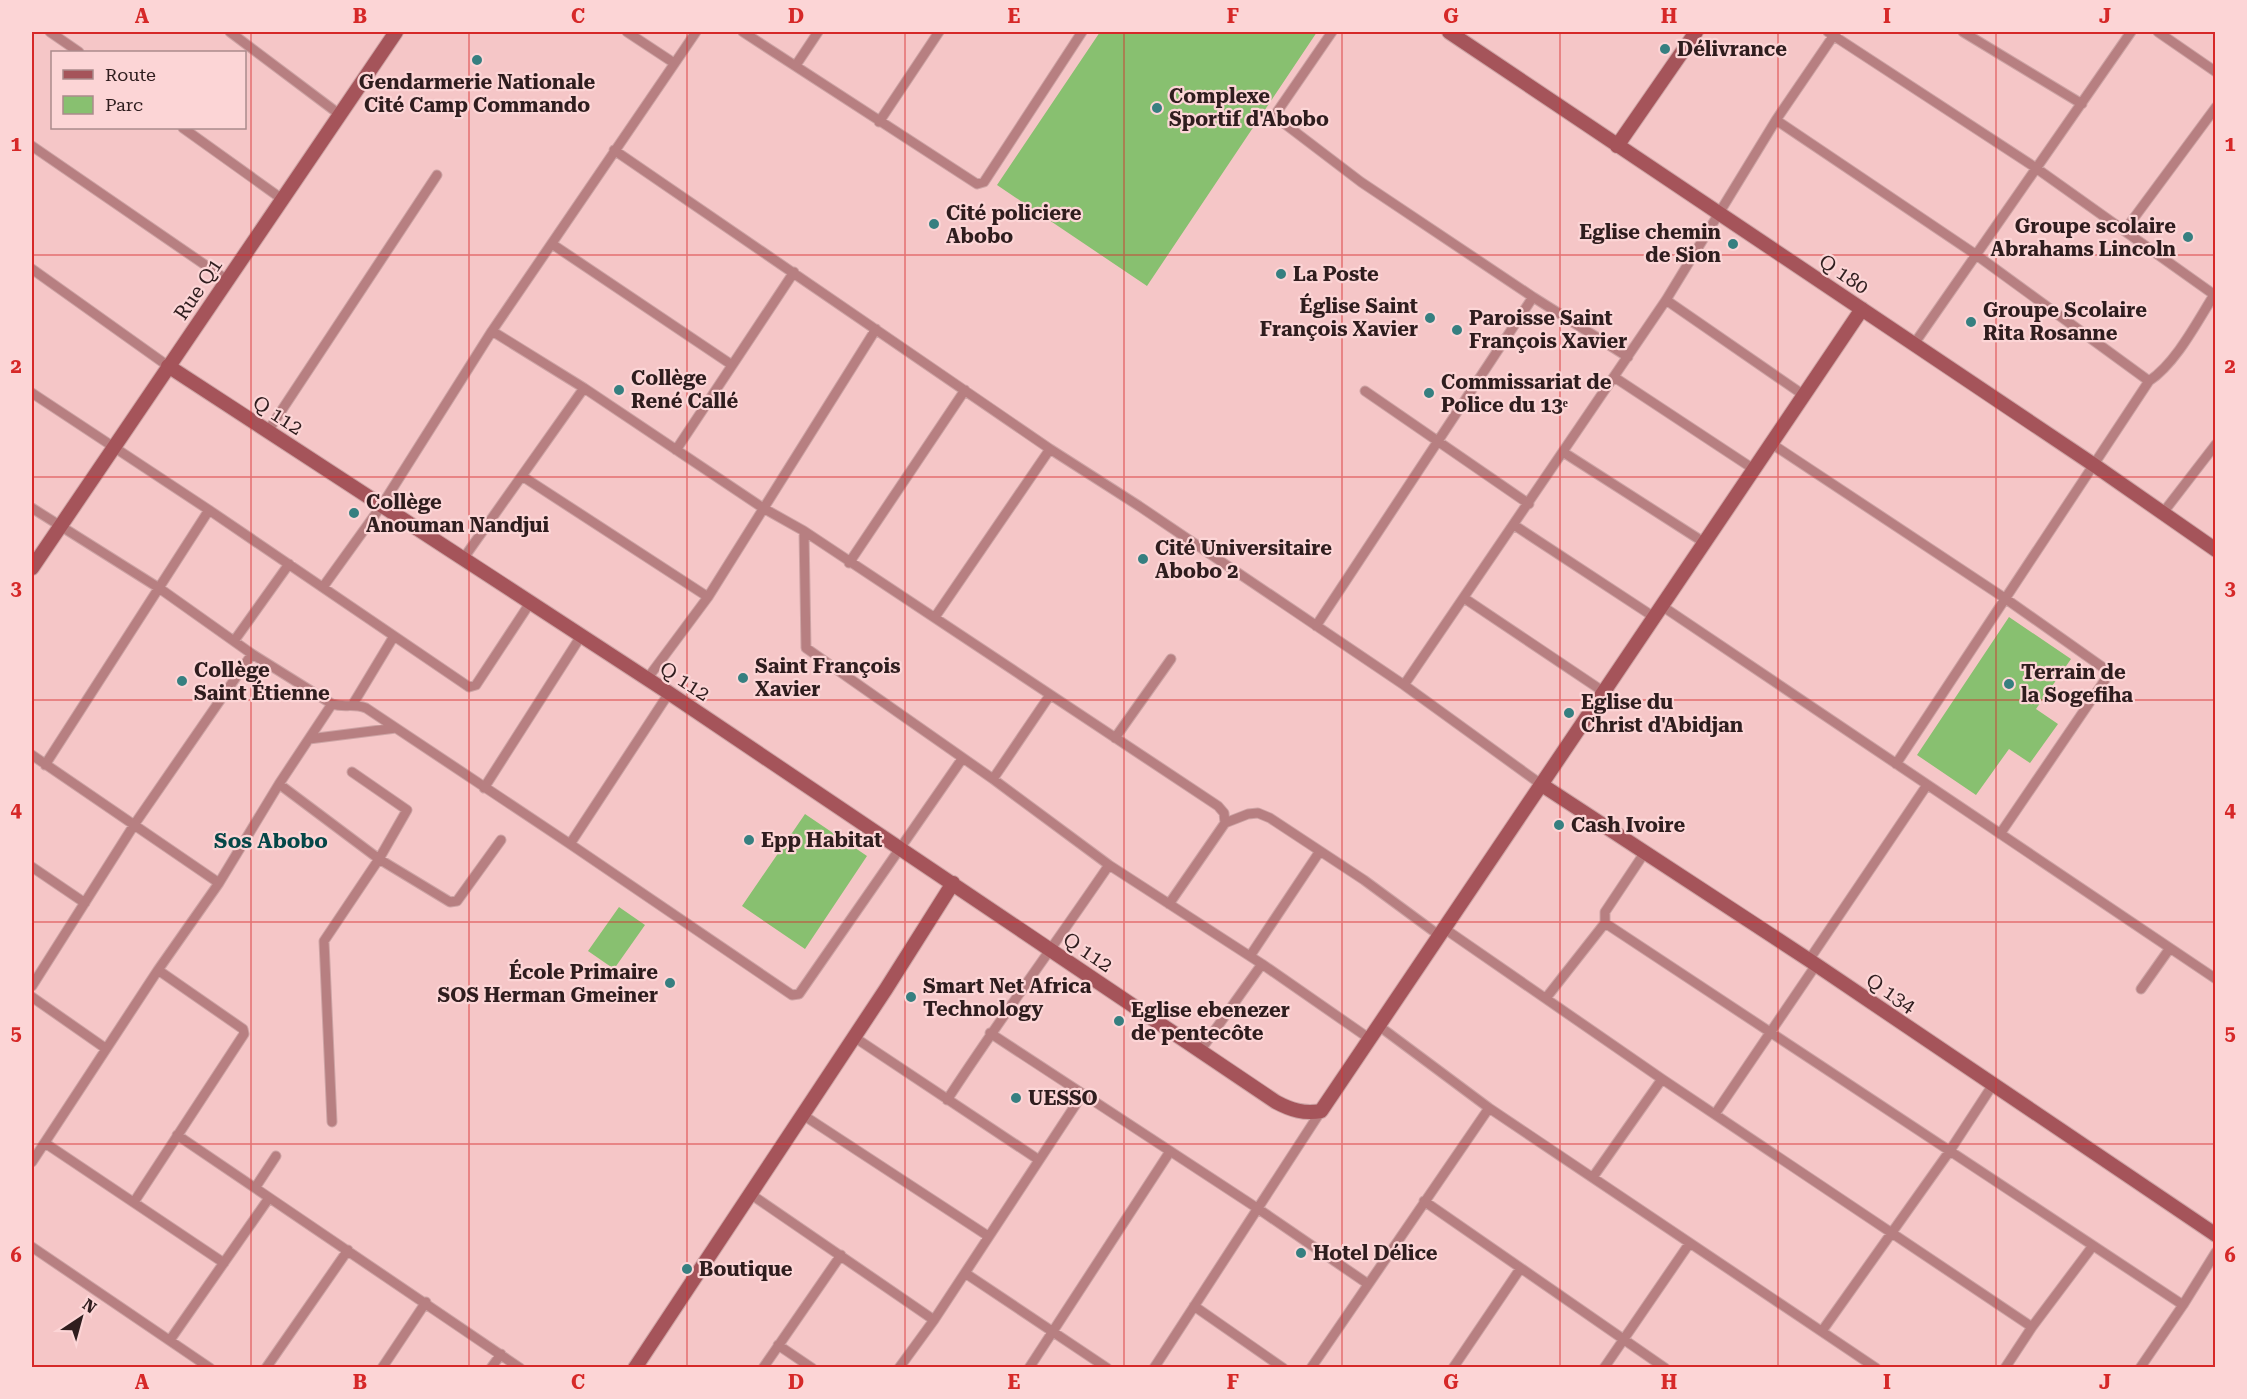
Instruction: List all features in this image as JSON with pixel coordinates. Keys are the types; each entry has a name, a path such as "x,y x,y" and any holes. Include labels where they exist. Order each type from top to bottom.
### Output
{"street":[{"path":"50,32 78,51"},
{"path":"230,32 339,114"},
{"name":"Rue Q1","path":"32,568 396,32"},
{"path":"627,32 674,63"},
{"path":"323,587 382,505 492,331 696,32"},
{"path":"743,32 977,184 984,182 1082,32"},
{"path":"796,65 818,32"},
{"path":"879,122 939,32"},
{"path":"1332,32 1277,112 1277,118 1360,182 1628,357"},
{"name":"Q 180","path":"1449,32 2094,465 2216,550"},
{"path":"1617,146 1696,32"},
{"path":"1963,32 2082,104"},
{"path":"1914,344 2131,32"},
{"path":"2158,32 2216,72"},
{"path":"1404,685 1666,300 1776,120 1833,33 2036,168 2215,296 2160,374 2150,381 1896,764"},
{"path":"2125,230 2216,107"},
{"path":"1776,120 1975,254 2150,381"},
{"path":"184,129 282,199"},
{"path":"32,146 227,280"},
{"path":"614,150 1050,449 1404,685 1542,785"},
{"path":"268,431 437,175"},
{"path":"552,244 732,365"},
{"name":"Q 112","path":"32,268 168,366 669,693 1287,1108 1299,1112 1321,1111"},
{"path":"676,450 794,272"},
{"path":"1316,626 1437,439 1533,297"},
{"path":"1666,300 1805,396"},
{"path":"1154,1368 1321,1111 1862,309"},
{"path":"647,679 708,597 876,329"},
{"path":"492,331 584,388 763,508 804,531 1218,806 1224,813 1225,823"},
{"path":"1614,377 1755,470"},
{"path":"463,559 584,388"},
{"path":"849,563 966,390"},
{"path":"1365,391 1529,504"},
{"path":"32,393 472,687 476,685 530,603"},
{"path":"1772,444 2006,600 2105,668 2109,674 2000,834"},
{"path":"2162,514 2216,444"},
{"path":"935,617 1050,449"},
{"path":"1563,452 1705,543"},
{"path":"522,476 708,597"},
{"path":"32,508 159,588 252,654 332,704 340,706 353,704 366,708 795,996 799,994 962,759"},
{"path":"45,765 209,510"},
{"path":"1514,525 1658,611 1896,764 2216,979"},
{"path":"804,531 806,648 993,779 1109,865 1250,956 1370,1039"},
{"path":"234,641 289,564"},
{"path":"1464,598 1604,692"},
{"path":"353,704 394,636"},
{"path":"484,788 581,636"},
{"path":"32,986 134,825 252,654"},
{"path":"1114,738 1171,659"},
{"path":"570,844 669,693"},
{"path":"993,779 1050,695"},
{"path":"32,1162 105,1048 219,883 279,784 332,704"},
{"path":"309,739 396,728"},
{"path":"32,755 219,883"},
{"path":"332,1122 324,941 379,859 407,810 352,772"},
{"path":"279,784 379,859 450,902 457,901 501,840"},
{"name":"Q 134","path":"1542,785 1813,962 1992,1086 2216,1235"},
{"path":"1715,1114 1927,785"},
{"path":"1170,904 1225,823 1248,814 1258,813 1270,818 1546,998 1662,1079 2032,1327"},
{"path":"1250,956 1320,851"},
{"path":"1645,852 1605,912 1603,918 1605,923 2183,1305"},
{"path":"947,1100 990,1033 1051,950 1109,865"},
{"path":"32,867 85,903"},
{"path":"635,1368 953,883"},
{"path":"1546,998 1605,923"},
{"path":"2141,989 2170,948"},
{"path":"1200,1051 1262,964"},
{"path":"134,1202 244,1034 243,1029 158,970"},
{"path":"32,997 105,1048"},
{"path":"1379,1026 1489,1108 1822,1331 1866,1365 1876,1368"},
{"path":"990,1033 1257,1208 1368,1284"},
{"path":"854,1037 1039,1160"},
{"path":"1593,1177 1662,1079"},
{"path":"1822,1331 1949,1152 1992,1086"},
{"path":"899,1368 934,1320 1082,1095"},
{"path":"1311,1368 1489,1108"},
{"path":"803,1115 988,1236"},
{"path":"177,1135 520,1368"},
{"path":"45,1143 224,1263"},
{"path":"1029,1368 1170,1153"},
{"path":"255,1188 276,1156"},
{"path":"749,1193 934,1320"},
{"path":"170,1340 269,1198"},
{"path":"1424,1201 1665,1368"},
{"path":"1604,1368 1689,1244"},
{"path":"32,1247 210,1368"},
{"path":"2005,1368 2032,1327 2092,1247"},
{"path":"266,1368 348,1250"},
{"path":"2140,1368 2216,1252"},
{"path":"763,1368 841,1255"},
{"path":"1454,1368 1521,1269"},
{"path":"965,1273 1107,1368"},
{"path":"382,1368 426,1302"},
{"path":"1194,1306 1283,1368"},
{"path":"778,1345 812,1368"},
{"path":"491,1368 501,1353"}],"green space":[{"name":"Complexe Sportif d'Abobo","path":"1100,32 1317,32 1147,286 997,185"},
{"name":"Terrain de la Sogefiha","path":"2009,617 2071,659 2036,709 2058,724 2030,763 2009,749 1976,795 1917,755"},
{"path":"805,814 867,856 805,949 742,906"},
{"path":"619,907 645,925 614,969 588,951"}],"place":[{"name":"Délivrance","path":"1665,49"},
{"name":"Gendarmerie Nationale Cité Camp Commando","path":"477,60"},
{"name":"Complexe Sportif d'Abobo","path":"1157,108"},
{"name":"Cité policiere Abobo","path":"934,224"},
{"name":"Groupe scolaire Abrahams Lincoln","path":"2188,237"},
{"name":"Eglise chemin de Sion","path":"1733,244"},
{"name":"La Poste","path":"1281,274"},
{"name":"Église Saint François Xavier","path":"1430,318"},
{"name":"Groupe Scolaire Rita Rosanne","path":"1971,322"},
{"name":"Paroisse Saint François Xavier","path":"1457,330"},
{"name":"Collège René Callé","path":"619,390"},
{"name":"Commissariat de Police du 13ᵉ","path":"1429,393"},
{"name":"Collège Anouman Nandjui","path":"354,513"},
{"name":"Cité Universitaire Abobo 2","path":"1143,559"},
{"name":"Saint François Xavier","path":"743,678"},
{"name":"Collège Saint Étienne","path":"182,681"},
{"name":"Terrain de la Sogefiha","path":"2009,684"},
{"name":"Eglise du Christ d'Abidjan","path":"1569,713"},
{"name":"Cash Ivoire","path":"1559,825"},
{"name":"Epp Habitat","path":"749,840"},
{"name":"École Primaire SOS Herman Gmeiner","path":"670,983"},
{"name":"Smart Net Africa Technology","path":"911,997"},
{"name":"Eglise ebenezer de pentecôte","path":"1119,1021"},
{"name":"UESSO","path":"1016,1098"},
{"name":"Hotel Délice","path":"1301,1253"},
{"name":"Boutique","path":"687,1269"}],"district":[{"name":"Sos Abobo","path":"271,841"}]}
